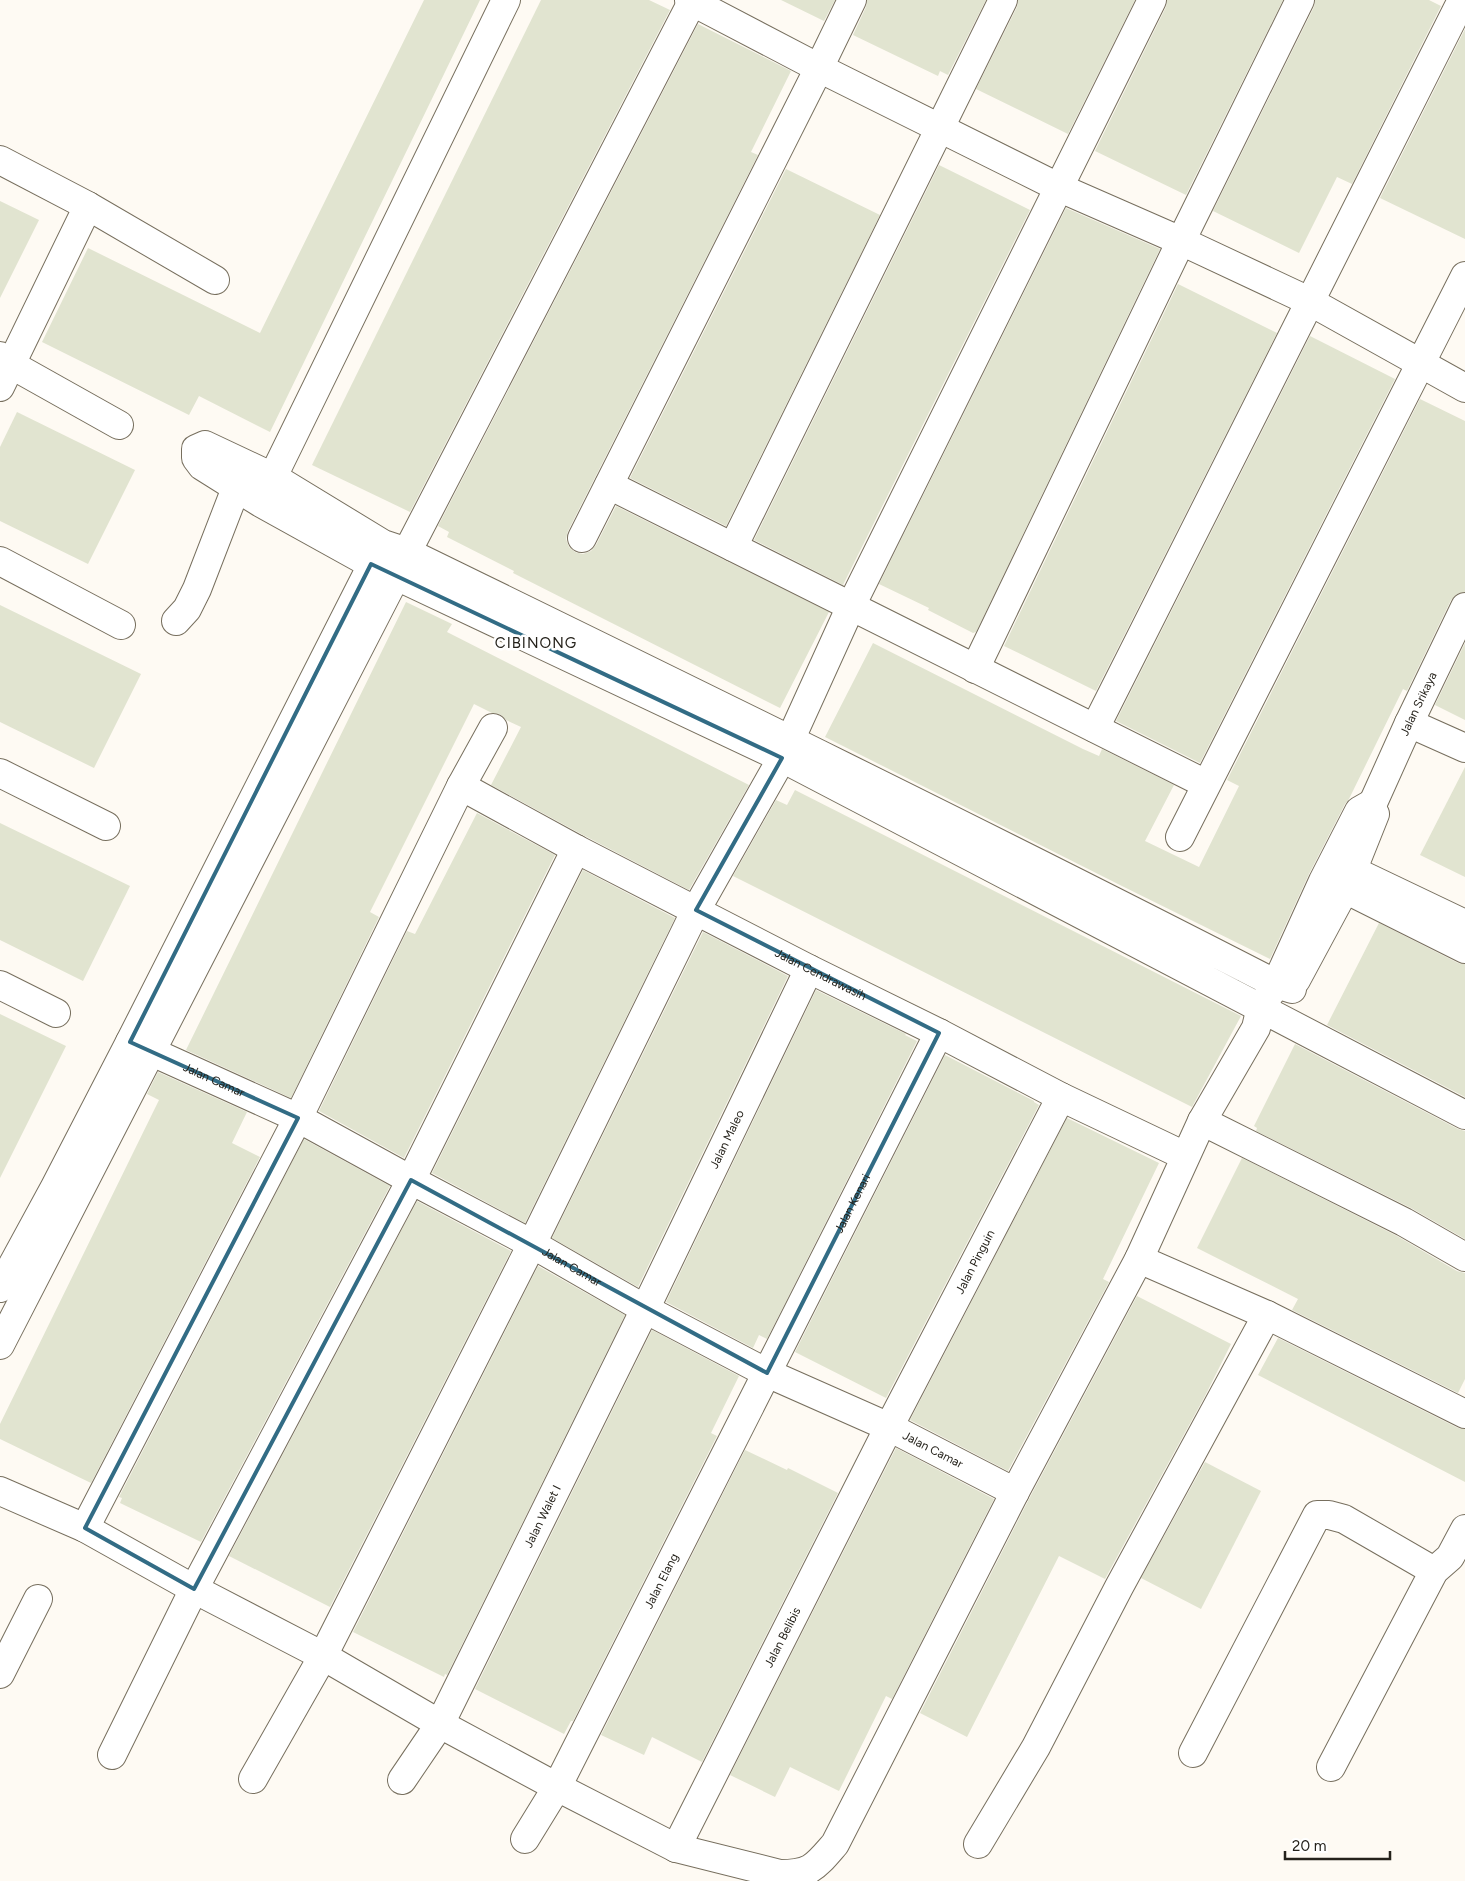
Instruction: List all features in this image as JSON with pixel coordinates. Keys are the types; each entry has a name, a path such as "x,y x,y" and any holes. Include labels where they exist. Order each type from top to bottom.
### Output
{"street":[{"path":"261,503 506,0"},
{"path":"582,538 820,68 852,0"},
{"path":"733,547 1003,0"},
{"path":"253,1780 324,1656 532,1244 696,910 786,749 851,606 1152,0"},
{"path":"976,669 1181,241 1300,0"},
{"path":"1095,728 1462,0"},
{"path":"0,1345 140,1048 389,559 691,1 1060,188 1181,241 1309,301 1465,388"},
{"path":"0,160 88,206 215,280"},
{"path":"88,206 4,369 119,425"},
{"path":"1180,837 1465,276"},
{"path":"389,559 273,477 205,445 196,448 196,458 202,466 261,503 389,559 786,749 1040,863 1284,986"},
{"path":"609,485 1206,784"},
{"path":"176,621 187,609 197,589 236,488"},
{"path":"0,561 121,625"},
{"name":"Jalan Srikaya","path":"1338,875 1359,810 1373,803 1465,607"},
{"path":"1409,723 1465,748"},
{"path":"85,1528 298,1118 461,786 493,728"},
{"path":"786,749 1265,1017 1465,1115"},
{"path":"0,773 106,826"},
{"name":"Jalan Cendrawasih","path":"461,786 576,849 809,969 939,1033 1061,1097 1185,1156"},
{"path":"112,1755 194,1589 411,1180 576,849"},
{"path":"0,1491 85,1528 194,1589 324,1656 440,1724 676,1848 780,1874 796,1874 815,1867 835,1844 1015,1492 1139,1259 1202,1121 1284,986 1338,875"},
{"path":"1338,875 1465,924"},
{"path":"1338,875 1465,950"},
{"name":"Jalan Maleo","path":"645,1309 809,969"},
{"path":"0,985 56,1013"},
{"name":"Jalan Kenari","path":"767,1373 939,1033"},
{"path":"0,1288 55,1187 140,1048"},
{"name":"Jalan Camar","path":"140,1048 298,1118 532,1244 645,1309 767,1373 889,1427 1015,1492"},
{"name":"Jalan Pinguin","path":"889,1427 1061,1097"},
{"path":"1202,1121 1404,1222 1465,1257"},
{"path":"1139,1259 1267,1316 1465,1414"},
{"name":"Jalan Walet I","path":"402,1780 440,1724 645,1309"},
{"path":"978,1844 1036,1747 1119,1587 1267,1316"},
{"name":"Jalan Elang","path":"525,1839 557,1787 767,1373"},
{"name":"Jalan Belibis","path":"676,1848 889,1427"},
{"path":"1193,1753 1317,1515 1329,1515 1344,1519 1450,1564"},
{"path":"1331,1767 1450,1564 1465,1529"},
{"path":"0,1674 7,1644 38,1599"}],"highlighted area":[{"path":"371,564 782,758 696,910 939,1033 767,1373 411,1180 194,1589 85,1528 298,1118 130,1042"}],"building":[{"path":"424,0 480,0 270,432 199,396 189,415 42,342 88,248 260,333"},
{"path":"541,0 649,0 670,10 410,512 312,465"},
{"path":"781,0 835,0 824,21"},
{"path":"867,0 986,0 948,75 940,71 938,76 853,35 866,7"},
{"path":"1018,0 1135,0 1068,134 976,89 1017,7"},
{"path":"1167,0 1283,0 1186,195 1095,151 1166,7"},
{"path":"1315,0 1429,0 1441,6 1352,184 1337,177 1299,253 1213,211 1314,7"},
{"path":"698,24 791,71 751,152 758,155 568,531 566,539 569,547 575,552 583,554 591,551 616,506 829,612 780,708 513,573 514,571 447,537 449,532 438,526"},
{"path":"1465,29 1465,239 1380,198"},
{"path":"939,165 1030,210 843,585 754,540"},
{"path":"786,169 880,215 726,526 630,478"},
{"path":"0,201 39,220 0,298"},
{"path":"1066,208 1160,249 976,632 973,633 928,610 929,608 879,584"},
{"path":"1178,284 1277,333 1096,691 1004,646"},
{"path":"1310,336 1395,379 1200,763 1116,721"},
{"path":"1420,399 1465,421 1465,592 1457,594 1451,600 1407,691 1403,689 1349,799 1309,874 1270,959 825,737 873,643 1083,749 1099,756 1102,749 1174,785 1145,841 1199,867 1239,786 1227,780"},
{"path":"17,412 135,470 88,564 0,521 0,447"},
{"path":"406,602 452,624 447,632 749,785 689,890 491,785 521,727 506,720 500,714 492,713 474,704 370,912 379,917 291,1098 186,1050"},
{"path":"0,605 141,674 94,768 0,722"},
{"path":"1465,643 1465,720 1435,705"},
{"path":"1465,767 1465,877 1420,855"},
{"path":"795,790 1241,1016 1192,1107 733,876 776,800 787,805"},
{"path":"477,813 555,855 404,1158 319,1111 407,931 415,934"},
{"path":"0,823 130,886 83,981 0,940"},
{"path":"583,870 675,918 525,1223 432,1173"},
{"path":"1379,923 1458,963 1465,964 1465,1097 1327,1025"},
{"path":"703,932 788,976 638,1287 552,1238"},
{"path":"816,990 917,1041 767,1339 759,1335 753,1348 666,1302"},
{"path":"0,1014 66,1046 0,1178"},
{"path":"1295,1044 1465,1131 1465,1239 1411,1208 1256,1131 1257,1128 1254,1126"},
{"path":"945,1055 1039,1105 886,1398 795,1352"},
{"path":"158,1072 247,1112 232,1143 260,1157 91,1483 0,1439 0,1424 159,1100 147,1094"},
{"path":"1067,1118 1159,1163 1103,1279 1109,1282 1008,1471 910,1420"},
{"path":"304,1139 390,1186 201,1542 120,1503 122,1498 119,1497"},
{"path":"1242,1158 1397,1236 1457,1271 1465,1273 1465,1379 1458,1393 1292,1310 1298,1299 1197,1248"},
{"path":"417,1201 511,1251 330,1607 229,1556"},
{"path":"538,1266 625,1315 447,1675 445,1674 444,1677 353,1632"},
{"path":"1137,1296 1231,1344 1205,1396 1105,1579 1059,1556 967,1737 920,1713 1029,1499"},
{"path":"652,1330 739,1376 711,1433 717,1436 573,1721 571,1721 564,1734 475,1689"},
{"path":"1278,1338 1458,1428 1465,1429 1465,1482 1258,1375"},
{"path":"896,1448 994,1499 892,1699 886,1696 839,1791 790,1767 775,1797 730,1775"},
{"path":"745,1450 787,1470 788,1468 838,1493 702,1762 652,1737 644,1755 601,1735"},
{"path":"1205,1462 1261,1491 1201,1609 1141,1578"}],"district":[{"name":"CIBINONG","path":"536,643"}]}
